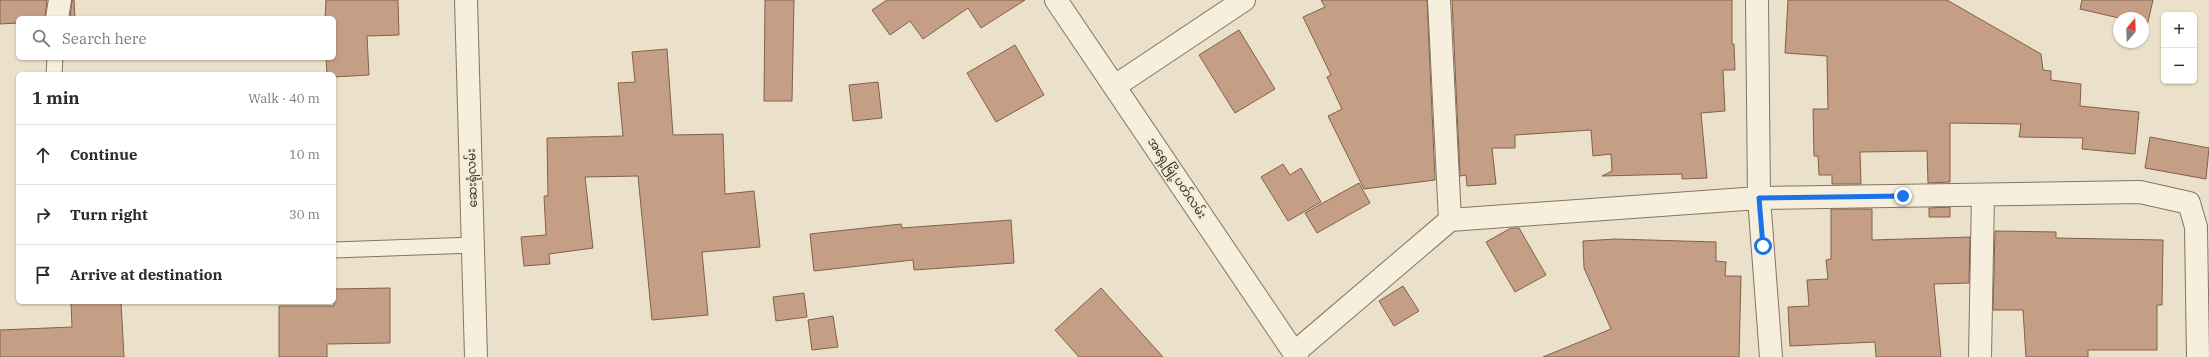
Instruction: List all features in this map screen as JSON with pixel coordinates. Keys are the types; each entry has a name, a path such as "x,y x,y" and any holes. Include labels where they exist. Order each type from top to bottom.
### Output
{"street":[{"path":"57,16 60,0"},
{"name":"ဆေးရုံလမ်း","path":"466,0 476,357"},
{"name":"အရှေ့မြို့ပတ်လမ်း","path":"1056,0 1116,86 1295,355"},
{"path":"1116,86 1244,0"},
{"path":"1439,0 1450,220"},
{"path":"1757,0 1759,198 1771,357"},
{"path":"1295,355 1450,220 1759,198 2140,192 2189,203 2196,227 2198,357"},
{"path":"1980,357 1983,195"}],"lane":[{"path":"54,72 55,60"},
{"path":"336,250 474,244"}],"building":[{"path":"0,0 47,0 45,16 16,16 16,23 0,24"},
{"path":"72,0 74,0 75,16 70,16"},
{"path":"326,0 398,0 399,35 367,36 369,75 336,77 336,72 327,72 326,60 336,60 336,16 325,16"},
{"path":"765,0 794,0 792,101 764,101"},
{"path":"887,0 1025,0 981,28 968,8 923,39 910,21 890,35 872,10"},
{"path":"1321,0 1427,0 1435,180 1364,189 1328,116 1342,109 1327,77 1331,75 1303,17 1325,7"},
{"path":"1452,0 1732,0 1732,44 1734,44 1735,70 1723,70 1725,111 1701,113 1707,178 1682,179 1682,174 1602,176 1612,171 1611,154 1593,156 1591,130 1515,135 1515,148 1492,148 1496,184 1467,186 1466,175 1460,176"},
{"path":"1788,0 1947,0 2041,54 2043,70 2051,71 2051,80 2081,84 2080,106 2139,112 2135,154 2082,149 2083,138 2019,137 2021,124 1950,123 1950,182 1928,183 1927,151 1860,152 1861,184 1832,184 1832,175 1819,175 1818,156 1814,156 1813,109 1828,109 1827,56 1785,53"},
{"path":"2082,0 2153,0 2149,17 2149,12 2113,12 2113,17 2080,9"},
{"path":"1239,30 1275,89 1235,113 1199,55"},
{"path":"1015,45 1044,95 996,122 967,73"},
{"path":"667,49 673,135 723,134 725,194 754,191 760,247 702,252 708,315 652,320 638,176 585,177 593,248 549,254 550,264 524,266 521,237 546,235 544,196 548,196 547,138 623,136 618,83 635,82 632,52"},
{"path":"878,82 882,118 853,121 849,85"},
{"path":"2150,137 2209,148 2206,179 2145,168"},
{"path":"1283,164 1290,175 1301,168 1321,202 1288,221 1261,177"},
{"path":"1359,183 1370,203 1317,233 1305,213"},
{"path":"1950,207 1950,217 1929,217 1929,208"},
{"path":"1831,209 1872,209 1872,240 1970,237 1969,283 1934,284 1941,357 1876,357 1875,342 1790,346 1788,307 1809,306 1807,280 1828,279 1826,260 1831,259"},
{"path":"1011,220 1014,263 914,270 913,260 814,271 810,234 901,224 902,228"},
{"path":"1511,228 1519,228 1546,275 1515,292 1486,242"},
{"path":"1995,231 2056,232 2056,238 2163,240 2162,305 2157,305 2157,350 2088,350 2088,357 2026,357 2023,310 1993,310"},
{"path":"1615,239 1716,242 1716,261 1726,262 1725,276 1741,276 1739,357 1543,357 1611,329 1584,268 1583,241"},
{"path":"1403,286 1419,311 1394,326 1379,301"},
{"path":"390,288 390,343 327,344 327,357 279,357 279,306 334,306 334,304 336,304 336,289"},
{"path":"1101,288 1163,357 1079,357 1055,330"},
{"path":"804,293 807,317 776,321 773,297"},
{"path":"71,304 121,304 124,357 0,357 0,330 72,327"},
{"path":"833,316 838,347 812,350 808,320"}],"route":[{"path":"1763,246 1759,198 1903,196"}]}
